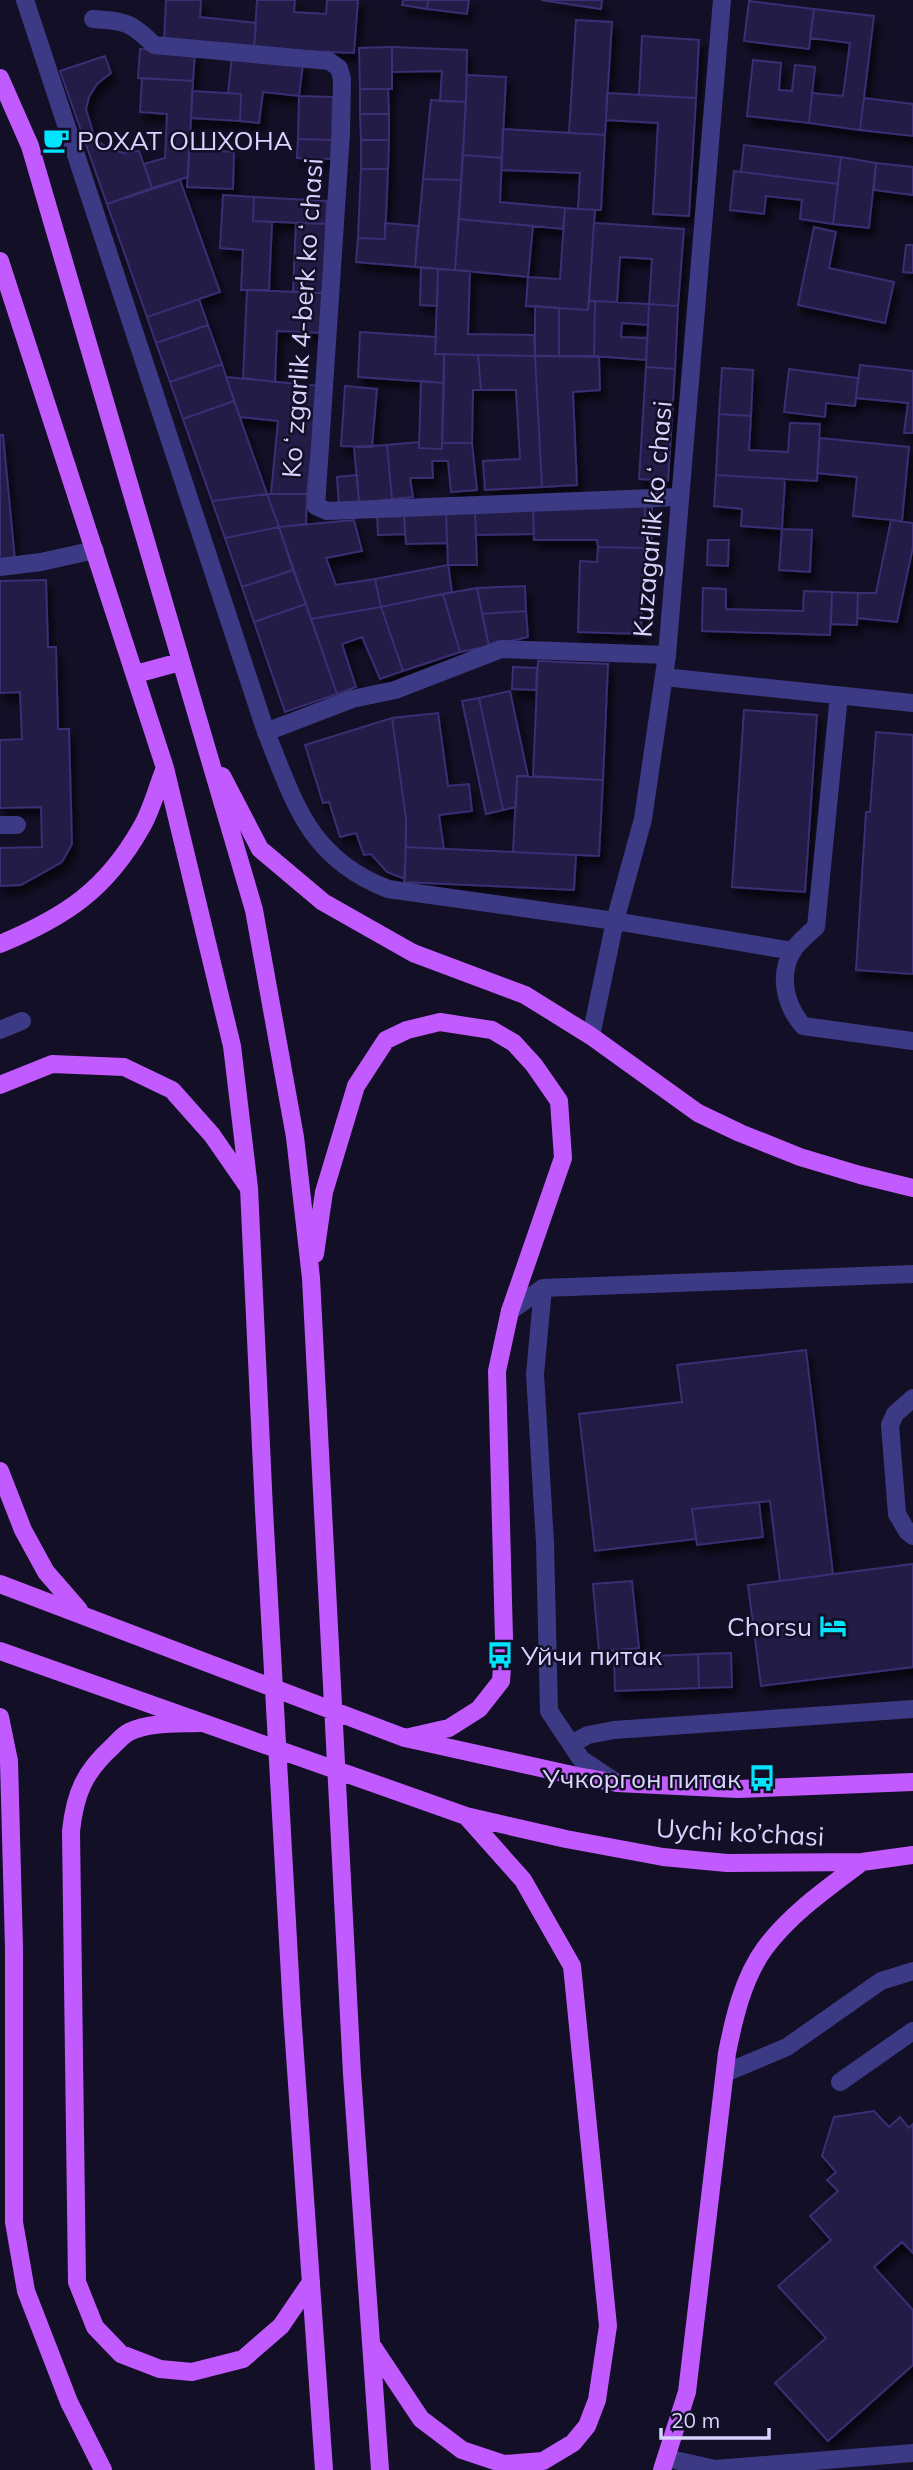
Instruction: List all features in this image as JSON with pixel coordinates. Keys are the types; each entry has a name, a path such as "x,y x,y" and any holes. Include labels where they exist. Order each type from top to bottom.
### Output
{"main road":[{"path":"0,78 30,146 254,910 295,1137 311,1278 350,2046 380,2470"},
{"path":"0,261 165,768 232,1046 249,1188 292,2012 324,2470"},
{"path":"136,674 180,662"},
{"path":"202,736 260,849 323,902 414,953 525,995 591,1036 698,1114 812,1161 913,1188"},
{"path":"0,944 35,930 76,906 107,878 142,827 165,768"},
{"path":"311,1278 324,1192 356,1086 386,1040 407,1030 440,1022 492,1030 514,1043 534,1065 559,1101 563,1158 510,1311 498,1371 504,1639 501,1681 479,1709 449,1728 405,1738"},
{"path":"0,1085 52,1064 124,1067 172,1090 212,1135 249,1188"},
{"path":"0,1471 23,1530 46,1572 81,1613"},
{"path":"0,1584 405,1738 577,1776 617,1783 738,1789 913,1782"},
{"name":"Uychi ko’chasi","path":"0,1651 466,1816 566,1839 663,1857 702,1861 862,1862 913,1855"},
{"path":"0,1717 9,1761 14,1962 14,2222 26,2291 69,2402 103,2470"},
{"path":"199,1723 157,1725 128,1732 102,1756 81,1783 74,1807 71,1831 77,2282 95,2327 121,2354 160,2369 192,2372 243,2359 281,2326 311,2281"},
{"path":"371,2344 421,2419 462,2450 504,2464 543,2461 573,2443 587,2426 597,2400 608,2326 572,1966 523,1880 466,1816"},
{"path":"664,2464 687,2392 734,2016 765,1948 805,1906 862,1862"}],"street":[{"path":"25,0 266,733 295,805 310,832 341,864 364,879 388,889 615,921 793,951"},
{"name":"Kuzagarlik koʻchasi","path":"591,1036 615,921 643,819 667,655 722,0"},
{"name":"Koʻzgarlik 4-berk koʻchasi","path":"93,19 122,20 154,45 329,61 339,68 341,133 317,506 327,511 680,497"},
{"path":"0,567 41,562 95,550"},
{"path":"266,733 325,708 395,690 501,649 667,655"},
{"path":"664,677 913,703"},
{"path":"839,695 816,927 793,951 786,967 786,994 793,1014 803,1026 913,1041"},
{"path":"0,1030 22,1021"},
{"path":"510,1311 542,1288 913,1274"},
{"path":"542,1288 535,1374 545,1543 549,1711 581,1759 617,1783"},
{"path":"913,1398 895,1414 890,1425 897,1514 913,1536"},
{"path":"571,1744 587,1735 614,1730 913,1709"},
{"path":"725,2073 787,2047 881,1981 913,1971"},
{"path":"840,2081 913,2031"},
{"path":"664,2464 715,2469 913,2453"}],"building":[{"path":"166,0 201,0 200,17 256,23 254,49 164,41"},
{"path":"257,0 295,0 294,12 326,14 327,0 358,0 354,53 254,49"},
{"path":"403,0 428,0 427,9 402,5"},
{"path":"428,0 469,0 467,14 427,9"},
{"path":"541,0 602,0 601,9"},
{"path":"749,1 814,9 809,49 744,41"},
{"path":"814,9 874,16 860,130 809,123 812,93 843,96 850,43 810,38"},
{"path":"576,20 612,22 605,135 569,133"},
{"path":"642,36 699,40 696,98 639,95"},
{"path":"392,47 392,89 360,89 359,48"},
{"path":"392,47 467,50 466,102 440,101 442,71 392,72"},
{"path":"140,49 195,52 193,81 138,78"},
{"path":"105,56 111,73 97,84 86,109 95,139 108,148 123,153 139,151 152,188 107,204 60,71"},
{"path":"232,56 303,64 299,96 263,92 259,123 240,121 241,94 228,93"},
{"path":"753,60 781,63 779,90 792,91 795,65 815,67 809,123 747,116"},
{"path":"467,75 506,77 502,158 463,155"},
{"path":"142,78 193,81 188,177 152,188 144,164 165,158 167,114 140,112"},
{"path":"360,89 388,89 389,114 360,114"},
{"path":"192,91 241,94 240,121 191,118"},
{"path":"607,93 696,98 689,216 653,214 658,123 606,120"},
{"path":"299,96 333,97 332,140 298,139"},
{"path":"864,98 913,104 913,136 860,130"},
{"path":"431,100 466,102 461,180 423,179"},
{"path":"360,114 389,114 389,140 361,140"},
{"path":"503,129 605,135 601,210 578,209 580,173 501,170"},
{"path":"298,139 332,140 331,159 297,158"},
{"path":"361,140 389,140 388,169 361,169"},
{"path":"744,145 841,157 838,184 741,172"},
{"path":"189,149 234,152 233,189 187,187"},
{"path":"463,155 502,158 500,202 565,208 563,229 459,219"},
{"path":"841,157 876,163 869,228 833,224"},
{"path":"876,163 913,167 913,195 874,190"},
{"path":"361,169 388,169 385,239 358,238"},
{"path":"734,171 838,184 833,224 800,219 802,200 766,196 764,214 730,210"},
{"path":"423,179 461,180 455,270 415,267"},
{"path":"180,180 220,292 147,317 107,204"},
{"path":"223,195 254,197 253,221 272,222 269,290 241,290 243,250 220,248"},
{"path":"254,197 327,201 326,224 253,221"},
{"path":"565,208 595,210 588,310 526,306 528,277 560,279"},
{"path":"459,219 533,226 528,277 455,270"},
{"path":"296,223 326,224 323,293 293,292"},
{"path":"385,223 418,226 415,267 356,262 358,238 385,239"},
{"path":"594,223 684,229 678,306 649,304 652,259 620,257 617,302 589,301"},
{"path":"814,227 836,232 829,268 894,282 885,323 798,305"},
{"path":"906,245 913,245 913,273 903,272"},
{"path":"421,267 438,269 437,306 420,305"},
{"path":"438,269 470,271 468,334 534,335 535,356 435,354"},
{"path":"247,290 323,293 321,333 277,331 275,382 243,378"},
{"path":"199,299 208,325 156,343 147,317"},
{"path":"589,301 595,301 594,356 559,356 559,308 588,310"},
{"path":"595,301 649,304 648,325 622,323 621,337 647,338 646,360 594,356"},
{"path":"649,304 678,306 675,369 646,367"},
{"path":"535,306 559,308 559,356 535,356"},
{"path":"208,325 222,364 170,382 156,343"},
{"path":"360,332 436,337 435,354 444,354 444,383 358,377"},
{"path":"444,354 478,355 481,390 473,390 472,443 442,443"},
{"path":"478,355 535,356 542,487 485,490 483,461 520,459 516,390 481,390"},
{"path":"535,356 599,357 600,390 573,392 577,485 542,487"},
{"path":"222,364 234,401 183,419 170,382"},
{"path":"860,365 913,371 913,433 904,433 908,403 856,398"},
{"path":"646,367 675,369 668,481 639,479"},
{"path":"722,368 753,370 751,416 719,414"},
{"path":"789,369 858,378 855,406 826,403 825,417 784,412"},
{"path":"226,377 319,386 307,494 271,494 278,421 240,417"},
{"path":"421,381 444,383 442,449 419,448"},
{"path":"345,386 377,389 372,447 341,446"},
{"path":"234,401 267,494 212,501 183,419"},
{"path":"719,414 751,416 749,450 788,452 790,423 820,424 817,481 716,475"},
{"path":"0,435 3,435 15,560 0,561"},
{"path":"820,438 909,447 902,521 853,516 857,477 817,473"},
{"path":"419,442 419,448 442,449 442,443 472,443 477,490 451,492 448,461 432,461 433,478 410,478 413,497 392,499 387,445"},
{"path":"387,445 392,499 359,503 354,447"},
{"path":"357,475 359,503 339,505 337,477"},
{"path":"716,475 785,479 782,529 741,526 742,509 714,506"},
{"path":"267,494 307,494 306,524 279,527"},
{"path":"267,494 279,527 225,538 212,501"},
{"path":"645,506 644,548 598,547 597,540 534,540 533,508"},
{"path":"645,506 652,507 652,547 644,548"},
{"path":"533,508 534,534 476,535 475,510"},
{"path":"446,510 447,543 406,544 404,512"},
{"path":"446,510 475,510 477,565 448,565"},
{"path":"404,512 405,534 378,535 377,513"},
{"path":"354,520 362,551 326,558 336,585 375,579 381,607 311,619 279,527"},
{"path":"891,520 913,523 913,547 897,622 857,618 858,593 876,593"},
{"path":"279,527 293,570 242,587 225,538"},
{"path":"782,529 812,530 810,572 779,570"},
{"path":"708,540 729,540 728,566 707,565"},
{"path":"598,547 644,548 641,634 578,632 580,561 597,562"},
{"path":"448,565 452,592 381,607 375,579"},
{"path":"293,570 306,604 254,622 242,587"},
{"path":"46,580 48,647 56,647 58,729 69,729 72,844 62,862 21,885 0,886 0,848 42,847 41,807 0,808 0,740 22,739 20,692 0,693 0,581"},
{"path":"525,586 526,611 482,614 477,588"},
{"path":"477,588 489,646 460,652 443,594"},
{"path":"703,588 726,589 726,609 803,611 804,591 832,592 830,635 702,631"},
{"path":"832,592 858,593 857,625 831,624"},
{"path":"443,594 460,652 403,671 381,607"},
{"path":"306,604 337,694 285,712 254,622"},
{"path":"381,607 403,671 380,679 362,637 342,644 356,687 337,694 311,619"},
{"path":"526,611 528,637 489,646 482,614"},
{"path":"538,661 608,664 603,780 533,776"},
{"path":"513,667 537,668 536,690 512,689"},
{"path":"510,691 528,776 517,776 516,807 503,810 479,698"},
{"path":"479,698 503,810 486,814 462,701"},
{"path":"744,710 817,715 805,892 732,887"},
{"path":"438,713 448,786 469,784 472,811 439,815 444,849 406,847 406,819 392,718"},
{"path":"392,718 406,819 405,879 387,872 371,854 364,855 356,833 340,837 329,802 323,803 305,745"},
{"path":"876,732 913,735 913,974 856,970 866,812 870,812"},
{"path":"517,776 603,780 599,856 513,852"},
{"path":"406,847 576,855 574,890 404,882"},
{"path":"806,1350 833,1574 780,1581 770,1501 692,1509 696,1539 595,1551 579,1414 682,1402 677,1365"},
{"path":"759,1502 763,1537 697,1545 692,1509"},
{"name":"Chorsu","path":"913,1564 913,1667 761,1686 748,1585"},
{"path":"632,1581 639,1648 599,1652 593,1584"},
{"path":"731,1653 732,1687 699,1688 698,1654"},
{"path":"698,1654 699,1688 615,1691 614,1658"},
{"path":"874,2111 889,2127 900,2117 909,2128 913,2124 913,2253 902,2242 874,2267 913,2310 913,2365 828,2441 775,2383 826,2338 778,2286 831,2240 810,2216 838,2191 827,2180 836,2172 822,2156 834,2117"}],"place":[{"name":"РОХАТ ОШХОНА","path":"56,140"},
{"name":"Chorsu","path":"833,1626"},
{"name":"Уйчи питак","path":"500,1655"},
{"name":"Учкоргон питак","path":"762,1778"}]}
